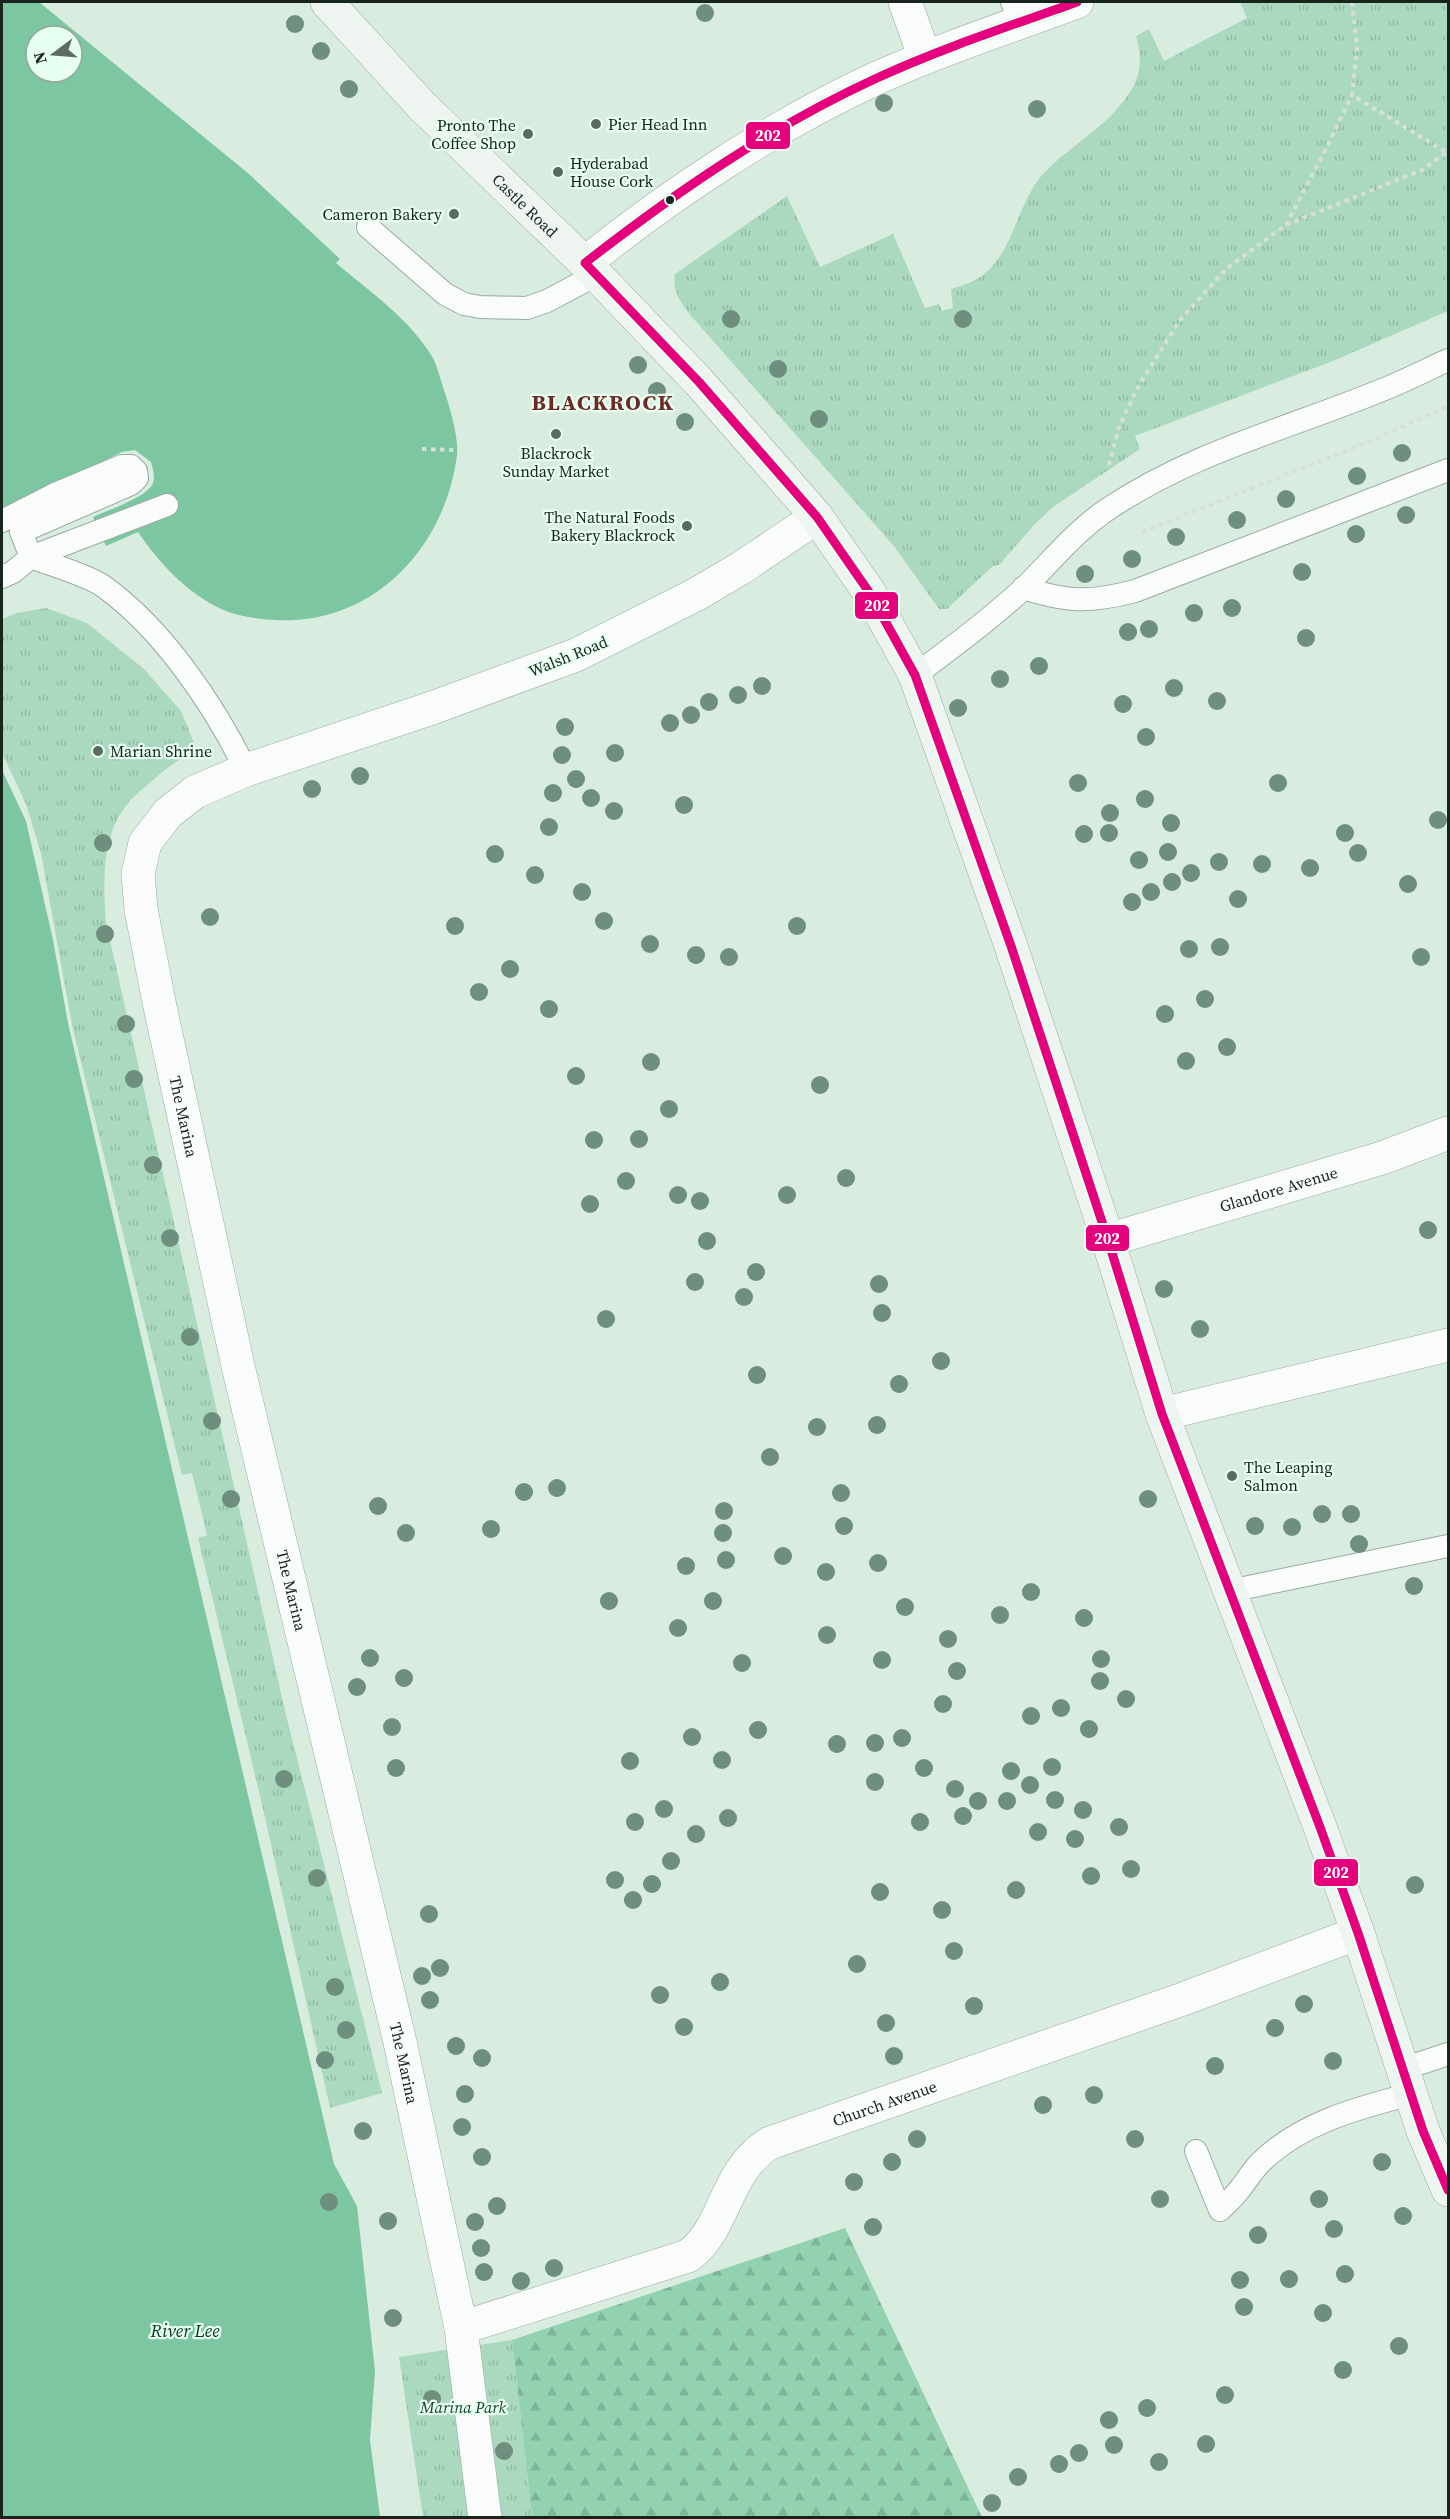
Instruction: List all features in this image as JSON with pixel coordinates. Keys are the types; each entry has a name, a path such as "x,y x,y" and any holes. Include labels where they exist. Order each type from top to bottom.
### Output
{"main road":[{"name":"Castle Road","path":"327,2 422,106 590,269 699,382 817,517 869,592 915,675 1011,946 1108,1240 1162,1414 1358,1933 1427,2140 1449,2190"}],"street":[{"path":"905,2 925,57"},
{"path":"590,269 684,189 805,115 1016,12 1077,2"},
{"name":"Walsh Road","path":"298,752 432,708 576,654 697,594 741,568 817,517"},
{"name":"The Marina","path":"298,752 246,770 195,792 168,813 145,843 138,874 141,909 238,1366 400,2042 461,2328 485,2517"},
{"name":"Glandore Avenue","path":"1108,1240 1382,1158 1449,1133"},
{"path":"1162,1414 1449,1345"},
{"name":"Church Avenue","path":"461,2328 688,2256 701,2247 734,2180 745,2164 756,2151 770,2143 1183,1999 1358,1933"}],"lane":[{"path":"368,227 446,294 464,304 480,308 527,308 547,301 590,269"},
{"path":"915,675 988,620 1066,544 1106,510 1164,475 1233,444 1383,390 1449,360"},
{"path":"2,521 56,494 122,466 131,466 136,471 137,478 131,484 21,532 31,557 101,585 138,615 194,685 229,736 246,770"},
{"path":"1023,588 1069,600 1095,600 1134,591 1449,470"},
{"path":"2,577 13,572 31,557 167,505"},
{"path":"1229,1591 1449,1546"},
{"path":"1196,2151 1220,2210 1238,2192 1261,2162 1290,2140 1318,2124 1355,2109 1407,2082 1449,2054"}],"path":[{"path":"1286,225 1352,95 1357,48 1352,2"},
{"path":"1108,470 1119,427 1139,385 1180,320 1227,268 1286,225 1422,170 1447,152 1352,95"},
{"path":"1132,536 1376,439 1449,406"},
{"path":"422,448 457,450"}],"green space":[{"path":"1240,2 1448,2 1448,311 1333,361 1135,436 1140,449 1053,507 999,565 993,566 947,609 939,609 893,545 691,316 676,292 675,274 787,196 820,267 893,234 925,308 939,304 942,311 953,308 951,289 977,279 990,269 1007,243 1027,199 1045,172 1105,121 1126,98 1137,79 1139,67 1140,55 1136,36 1149,29 1164,61 1247,18"},
{"path":"46,608 87,623 144,669 181,711 194,743 183,756 129,802 113,829 106,860 104,892 106,923 286,1715 382,2093 330,2108 262,1804 198,1538 207,1535 192,1473 182,1475 72,1025 41,853 26,804 2,753 2,619 17,613"},
{"path":"845,2228 982,2517 532,2517 512,2340"},
{"name":"Marina Park","path":"512,2340 532,2517 423,2517 399,2357"}],"water":[{"path":"2,2 39,2 66,24 24,24 24,84 84,84 84,39 249,174 340,259 336,263 401,318 433,358 454,424 457,441 457,455 450,489 437,521 420,550 398,575 372,595 342,610 310,618 260,619 221,609 185,586 155,555 138,532 106,546 93,517 141,495 153,482 151,462 135,450 122,452 52,486 2,532"},
{"name":"River Lee","path":"2,770 26,821 53,940 68,1023 334,2164 357,2206 375,2371 370,2440 380,2517 2,2517"}],"transit line":[{"name":"202","path":"1077,2 926,57 877,78 800,117 690,186 585,263 699,382 817,517 869,592 915,675 1011,946 1108,1240 1162,1414 1320,1827 1358,1933 1423,2131 1448,2190"}],"place":[{"name":"Pier Head Inn","path":"596,124"},
{"name":"Pronto The Coffee Shop","path":"528,134"},
{"name":"Hyderabad House Cork","path":"558,172"},
{"name":"Cameron Bakery","path":"454,214"},
{"name":"Blackrock Sunday Market","path":"556,434"},
{"name":"The Natural Foods Bakery Blackrock","path":"687,526"},
{"name":"Marian Shrine","path":"98,751"},
{"name":"The Leaping Salmon","path":"1232,1476"}],"district":[{"name":"BLACKROCK","path":"603,402"}]}
